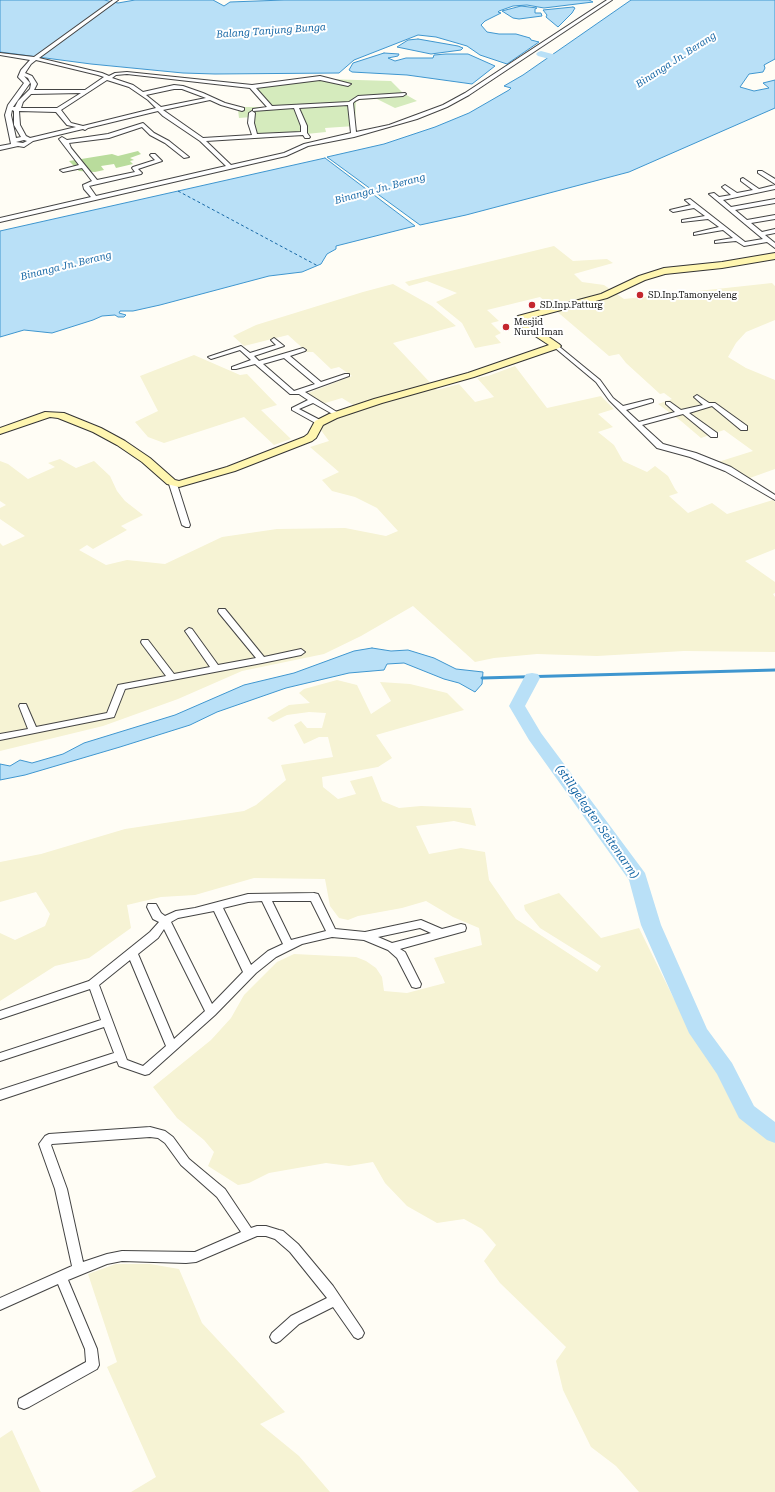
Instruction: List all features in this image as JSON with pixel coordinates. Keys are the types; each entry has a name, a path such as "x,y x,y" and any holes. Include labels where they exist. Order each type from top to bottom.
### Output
{"street":[{"path":"14,142 9,120 10,110 15,100 26,86 27,81 21,77 25,67 115,0"},
{"path":"0,220 289,154 301,147 403,122 445,106 477,88 610,0"},
{"path":"0,54 37,58 109,78 131,86 150,99 159,109 202,140 230,167"},
{"path":"10,110 58,110 106,78 109,78 115,74 127,73 252,87 320,78 348,84"},
{"path":"22,74 28,76 33,81 34,86 21,101 17,109 16,121 24,138"},
{"path":"142,94 179,87 201,94 209,99 231,107 242,109 241,111 243,112 271,108 338,104 346,100 352,102 377,96 403,94"},
{"path":"252,87 271,108"},
{"path":"29,92 85,91"},
{"path":"0,148 24,138 30,140 159,109 209,99"},
{"path":"352,102 352,124 354,134"},
{"path":"296,106 304,126 304,133 309,139 316,143"},
{"path":"58,110 69,124 85,128"},
{"path":"254,111 251,123 255,136"},
{"path":"352,124 363,128 377,129"},
{"path":"53,135 66,142 109,136 143,125 154,136 167,142 186,157"},
{"path":"202,140 304,133"},
{"path":"0,145 14,142 26,144 30,142 30,140"},
{"path":"66,142 68,148 96,182"},
{"path":"94,198 87,189 86,185 139,173 135,168 159,161 153,155"},
{"path":"63,170 83,166"},
{"path":"760,172 775,182"},
{"path":"743,180 758,191"},
{"path":"725,187 735,195"},
{"path":"718,199 775,188"},
{"path":"712,194 770,240 775,246"},
{"path":"688,200 744,244 770,240"},
{"path":"731,209 775,201"},
{"path":"673,210 695,206"},
{"path":"684,221 709,217"},
{"path":"748,222 775,217"},
{"path":"696,234 724,228"},
{"path":"762,234 775,231"},
{"path":"717,242 738,239"},
{"path":"775,256 722,265 659,272 635,281 604,296 521,318 526,326 556,346 598,381 611,399 662,448 693,454 728,469 775,498"},
{"path":"249,355 281,346 274,340"},
{"path":"173,484 184,483 218,474 308,439 312,436 319,423 378,400 471,375 556,346"},
{"path":"211,357 241,348 292,393 300,392 347,376"},
{"path":"234,368 303,350"},
{"path":"285,355 320,385"},
{"path":"300,392 338,415"},
{"path":"697,396 708,405"},
{"path":"313,400 294,409 319,423"},
{"path":"622,409 651,401"},
{"path":"668,403 714,435"},
{"path":"638,424 713,404 744,428"},
{"path":"0,431 40,417 54,414 97,430 138,454 173,484 186,525"},
{"path":"222,611 262,660"},
{"path":"189,631 216,669"},
{"path":"145,642 172,678"},
{"path":"0,737 111,715 121,688 302,652"},
{"path":"23,706 33,730"},
{"path":"0,1015 93,984 154,935 165,921 176,915 217,907 248,898 314,898 332,934"},
{"path":"265,898 289,946"},
{"path":"152,907 157,916 165,921 211,1012"},
{"path":"217,907 249,973"},
{"path":"93,984 123,1063 145,1071 211,1012 249,973 272,954 299,941 332,934 366,936 421,924 441,934"},
{"path":"392,947 461,928"},
{"path":"366,936 392,947 401,955 416,984"},
{"path":"132,953 172,1048"},
{"path":"0,1057 107,1022"},
{"path":"0,1095 120,1055"},
{"path":"78,1269 61,1189 46,1144 46,1141 49,1140 150,1132 161,1134 169,1140 186,1162 221,1193 249,1234"},
{"path":"0,1304 95,1262 122,1256 196,1257 257,1231 266,1231 279,1236 294,1248 335,1300 358,1333"},
{"path":"24,1403 89,1369 93,1365 91,1349 61,1277"},
{"path":"276,1337 295,1320 335,1300"}],"shaded area":[{"path":"554,246 573,261 607,259 613,263 574,274 582,282 604,285 624,299 772,283 775,286 775,320 746,332 736,343 728,357 746,368 775,380 775,469 747,479 718,462 753,451 724,430 701,438 658,404 672,399 664,393 660,394 626,363 619,354 609,356 540,297 487,310 499,321 491,323 501,333 495,336 501,343 475,348 462,323 436,302 457,293 427,281 409,286 405,282"},
{"path":"393,284 432,306 456,326 393,343 437,390 459,384 475,402 494,397 477,378 488,376 515,366 547,408 601,396 614,409 598,414 613,427 598,432 614,445 623,461 647,472 655,466 668,476 678,493 669,496 688,513 712,503 727,514 773,500 775,502 775,549 745,561 775,582 775,593 773,594 775,597 775,652 684,651 597,656 537,654 494,658 475,662 413,606 361,636 324,654 242,671 178,699 103,726 0,751 0,543 3,546 25,536 0,519 0,508 6,505 0,501 0,461 8,464 28,479 55,467 48,463 60,459 76,468 94,461 110,476 117,491 125,501 143,515 121,526 127,530 93,549 87,545 79,550 106,565 127,560 165,564 222,537 277,529 345,528 386,536 398,531 377,508 355,497 332,491 322,480 339,472 310,447 329,441 320,429 326,423 361,410 342,398 322,404 308,393 352,376 339,367 331,369 313,352 307,352 288,335 244,346 233,336 256,325"},
{"path":"194,355 240,375 247,374 277,405 261,410 291,439 274,445 244,417 164,443 148,437 135,422 158,411 140,376"},
{"path":"337,680 357,685 371,714 391,701 380,682 410,684 447,693 464,710 376,735 392,758 378,767 322,777 323,787 338,799 356,794 350,781 372,776 382,801 399,808 421,806 471,808 476,826 454,821 416,826 429,854 461,848 485,852 489,880 516,919 597,972 601,966 540,928 525,910 524,905 559,893 601,938 639,928 674,999 743,1118 775,1143 775,1492 639,1492 616,1466 591,1447 563,1390 556,1361 566,1347 500,1283 484,1261 496,1245 482,1229 464,1219 437,1223 407,1206 385,1183 373,1162 349,1166 326,1163 269,1173 249,1183 238,1185 208,1166 214,1152 204,1140 177,1118 153,1087 211,1040 231,1018 244,995 277,962 294,954 356,957 366,961 376,968 382,977 384,991 407,993 445,983 434,958 482,945 479,928 453,917 426,901 402,908 358,916 348,920 339,918 330,906 325,879 254,878 195,895 161,897 127,905 131,928 89,958 55,966 0,1001 0,933 15,940 45,926 50,914 36,892 0,902 0,862 41,854 125,829 244,811 256,805 286,780 281,765 333,757 328,737 319,737 304,744 294,725 301,721 307,728 322,728 326,713 309,712 287,715 273,722 267,718 289,705 310,703 299,693 304,689"},
{"path":"116,1264 150,1264 179,1269 202,1323 285,1412 260,1424 299,1456 330,1492 131,1492 156,1477 107,1367 117,1362 88,1274"},
{"path":"12,1430 41,1492 0,1492 0,1438"}],"green space":[{"path":"324,79 391,81 403,93 417,101 395,108 377,99 356,100 355,126 325,128 326,132 256,139 252,117 239,118 238,110 243,107 266,107 252,89"},
{"path":"138,151 141,154 130,158 134,160 130,161 133,164 116,168 114,164 101,166 104,170 95,172 79,171 69,161 112,154 118,156"}],"water":[{"name":"Balang Tanjung Bunga","path":"0,0 104,0 118,3 135,0 213,0 224,6 230,2 284,0 589,0 593,2 544,8 527,5 513,6 499,11 498,12 501,13 485,21 481,25 487,32 516,34 539,42 507,64 480,55 467,46 436,37 418,35 354,60 339,73 215,74 183,73 91,64 0,52"},
{"name":"Binanga Jn. Berang","path":"631,0 775,0 775,59 764,65 765,68 763,72 749,74 740,87 754,91 769,88 763,83 775,80 775,108 629,172 466,215 420,225 327,157 384,144 435,127 469,113 509,90 511,88 504,86 523,75"},
{"path":"521,6 537,8 535,9 535,13 541,13 542,16 519,19 513,18 502,11"},
{"path":"575,8 572,13 558,27 546,17 547,15 543,10"},
{"path":"418,39 463,48 461,50 431,54 397,47 408,40"},
{"path":"384,53 399,54 398,56 388,58 395,61 406,58 433,58 434,55 468,54 495,66 472,84 407,75 352,72 349,70 353,63"},
{"name":"Binanga Jn. Berang","path":"325,158 415,226 336,246 336,249 327,254 321,264 302,272 269,276 160,305 133,311 120,311 119,313 126,315 124,317 118,317 115,315 102,316 52,333 24,330 0,337 0,231"},
{"path":"372,648 391,651 408,650 434,658 456,669 483,672 482,684 475,692 459,683 444,679 404,663 387,664 384,670 349,673 286,688 217,712 190,725 25,775 0,780 0,764 10,766 20,760 32,763 63,754 84,743 175,715 244,685 294,673 354,651"}],"waterway":[{"path":"541,54 572,62"},
{"path":"482,678 775,670"},
{"name":"(stillgelegter Seitenarm)","path":"532,678 517,706 535,736 638,878 651,925 699,1033 725,1069 746,1112 775,1134"}],"ferry route":[{"path":"178,191 318,266"}],"place":[{"name":"SD.Inp.Tamonyeleng","path":"640,295"},
{"name":"SD.Inp.Patturg","path":"532,305"},
{"name":"Mesjid Nurul Iman","path":"506,327"}]}
